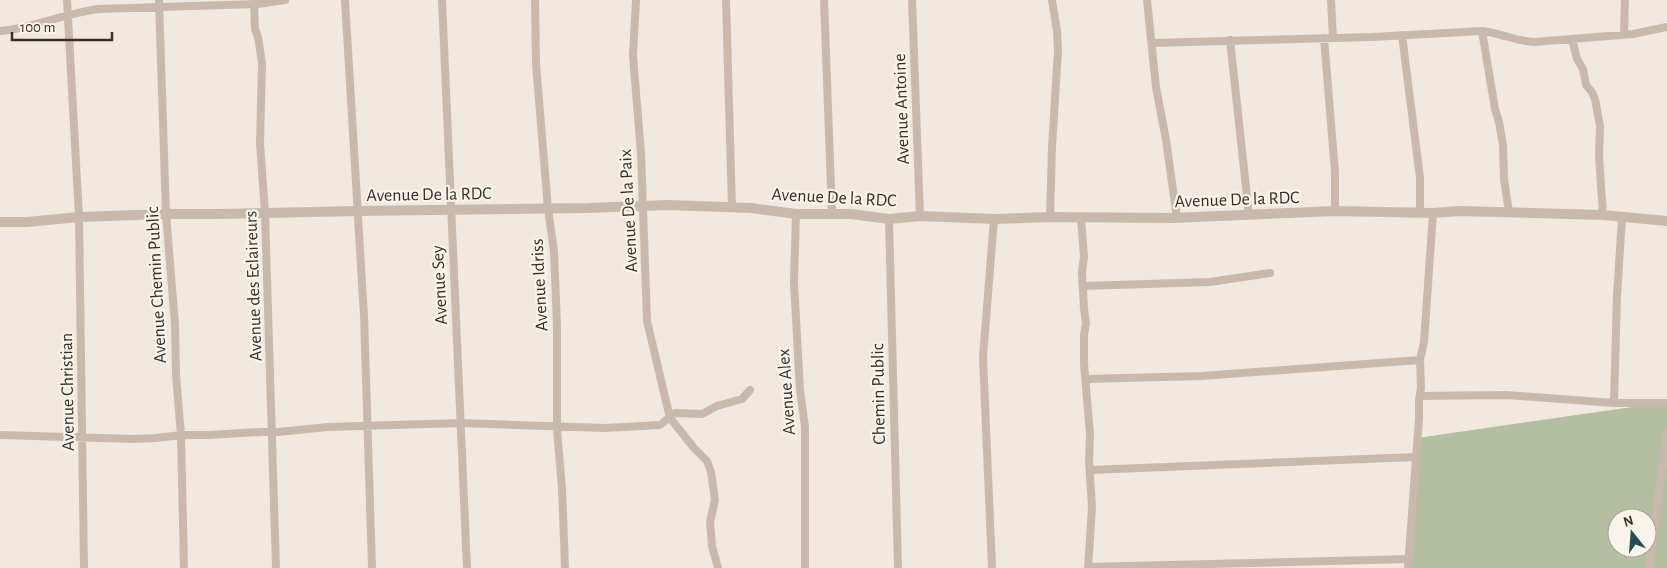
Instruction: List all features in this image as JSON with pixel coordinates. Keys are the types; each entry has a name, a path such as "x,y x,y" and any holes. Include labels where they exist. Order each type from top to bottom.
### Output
{"street":[{"name":"Avenue Christian","path":"67,0 80,216 84,568"},
{"path":"0,31 99,9 159,3 254,4 285,0"},
{"path":"345,0 364,316 372,568"},
{"name":"Avenue Sey","path":"442,0 467,568"},
{"name":"Avenue Idriss","path":"536,0 536,64 548,209 554,251 558,425 565,568"},
{"name":"Avenue De la Paix","path":"636,0 633,56 641,153 648,321 670,418"},
{"path":"726,0 732,208"},
{"path":"824,0 832,214"},
{"name":"Avenue Antoine","path":"912,0 920,216"},
{"path":"1050,217 1058,50 1058,31 1052,0"},
{"path":"1147,0 1156,87 1177,218"},
{"path":"1332,0 1333,38"},
{"path":"1624,34 1625,0"},
{"name":"Avenue Chemin Public","path":"159,3 166,214 175,324 176,375 181,435 184,568"},
{"name":"Avenue des Eclaireurs","path":"254,4 255,29 262,63 260,143 265,213 276,568"},
{"path":"1152,43 1333,38 1482,31 1492,32 1523,42 1624,34 1667,27"},
{"path":"1482,31 1494,109 1499,122 1503,145 1504,179 1509,212"},
{"path":"1402,35 1420,178 1420,211"},
{"path":"1324,38 1335,172 1335,211"},
{"path":"1572,39 1577,59 1584,69 1586,85 1595,99 1600,126 1598,156 1603,215"},
{"path":"1230,40 1250,216"},
{"name":"Avenue De la RDC","path":"0,222 27,222 80,216 548,209 668,205 750,208 796,214 850,214 889,219 920,216 994,219 1050,217 1177,218 1335,211 1420,211 1433,213 1459,211 1603,215 1667,221"},
{"path":"1408,568 1421,388 1420,360 1424,342 1433,213"},
{"name":"Avenue Alex","path":"796,214 794,282 800,390 805,427 805,568"},
{"path":"1614,403 1616,389 1617,296 1622,216"},
{"path":"1081,218 1086,323 1084,348 1090,434 1092,507 1088,567 1409,559"},
{"name":"Chemin Public","path":"889,219 898,568"},
{"path":"992,568 983,357 994,219"},
{"path":"1083,286 1210,282 1270,273"},
{"path":"1086,379 1202,376 1420,360"},
{"path":"0,435 148,438 273,432 328,426 461,423 558,425 583,428 660,425 675,413 702,414 717,406 742,399 750,390"},
{"path":"1420,396 1507,395 1614,403 1667,403"},
{"path":"670,418 709,465 714,492 710,522 712,546 718,568"},
{"path":"1649,568 1667,431"},
{"path":"1090,470 1416,457"}],"green space":[{"path":"1667,402 1667,568 1405,568 1417,438"}]}
